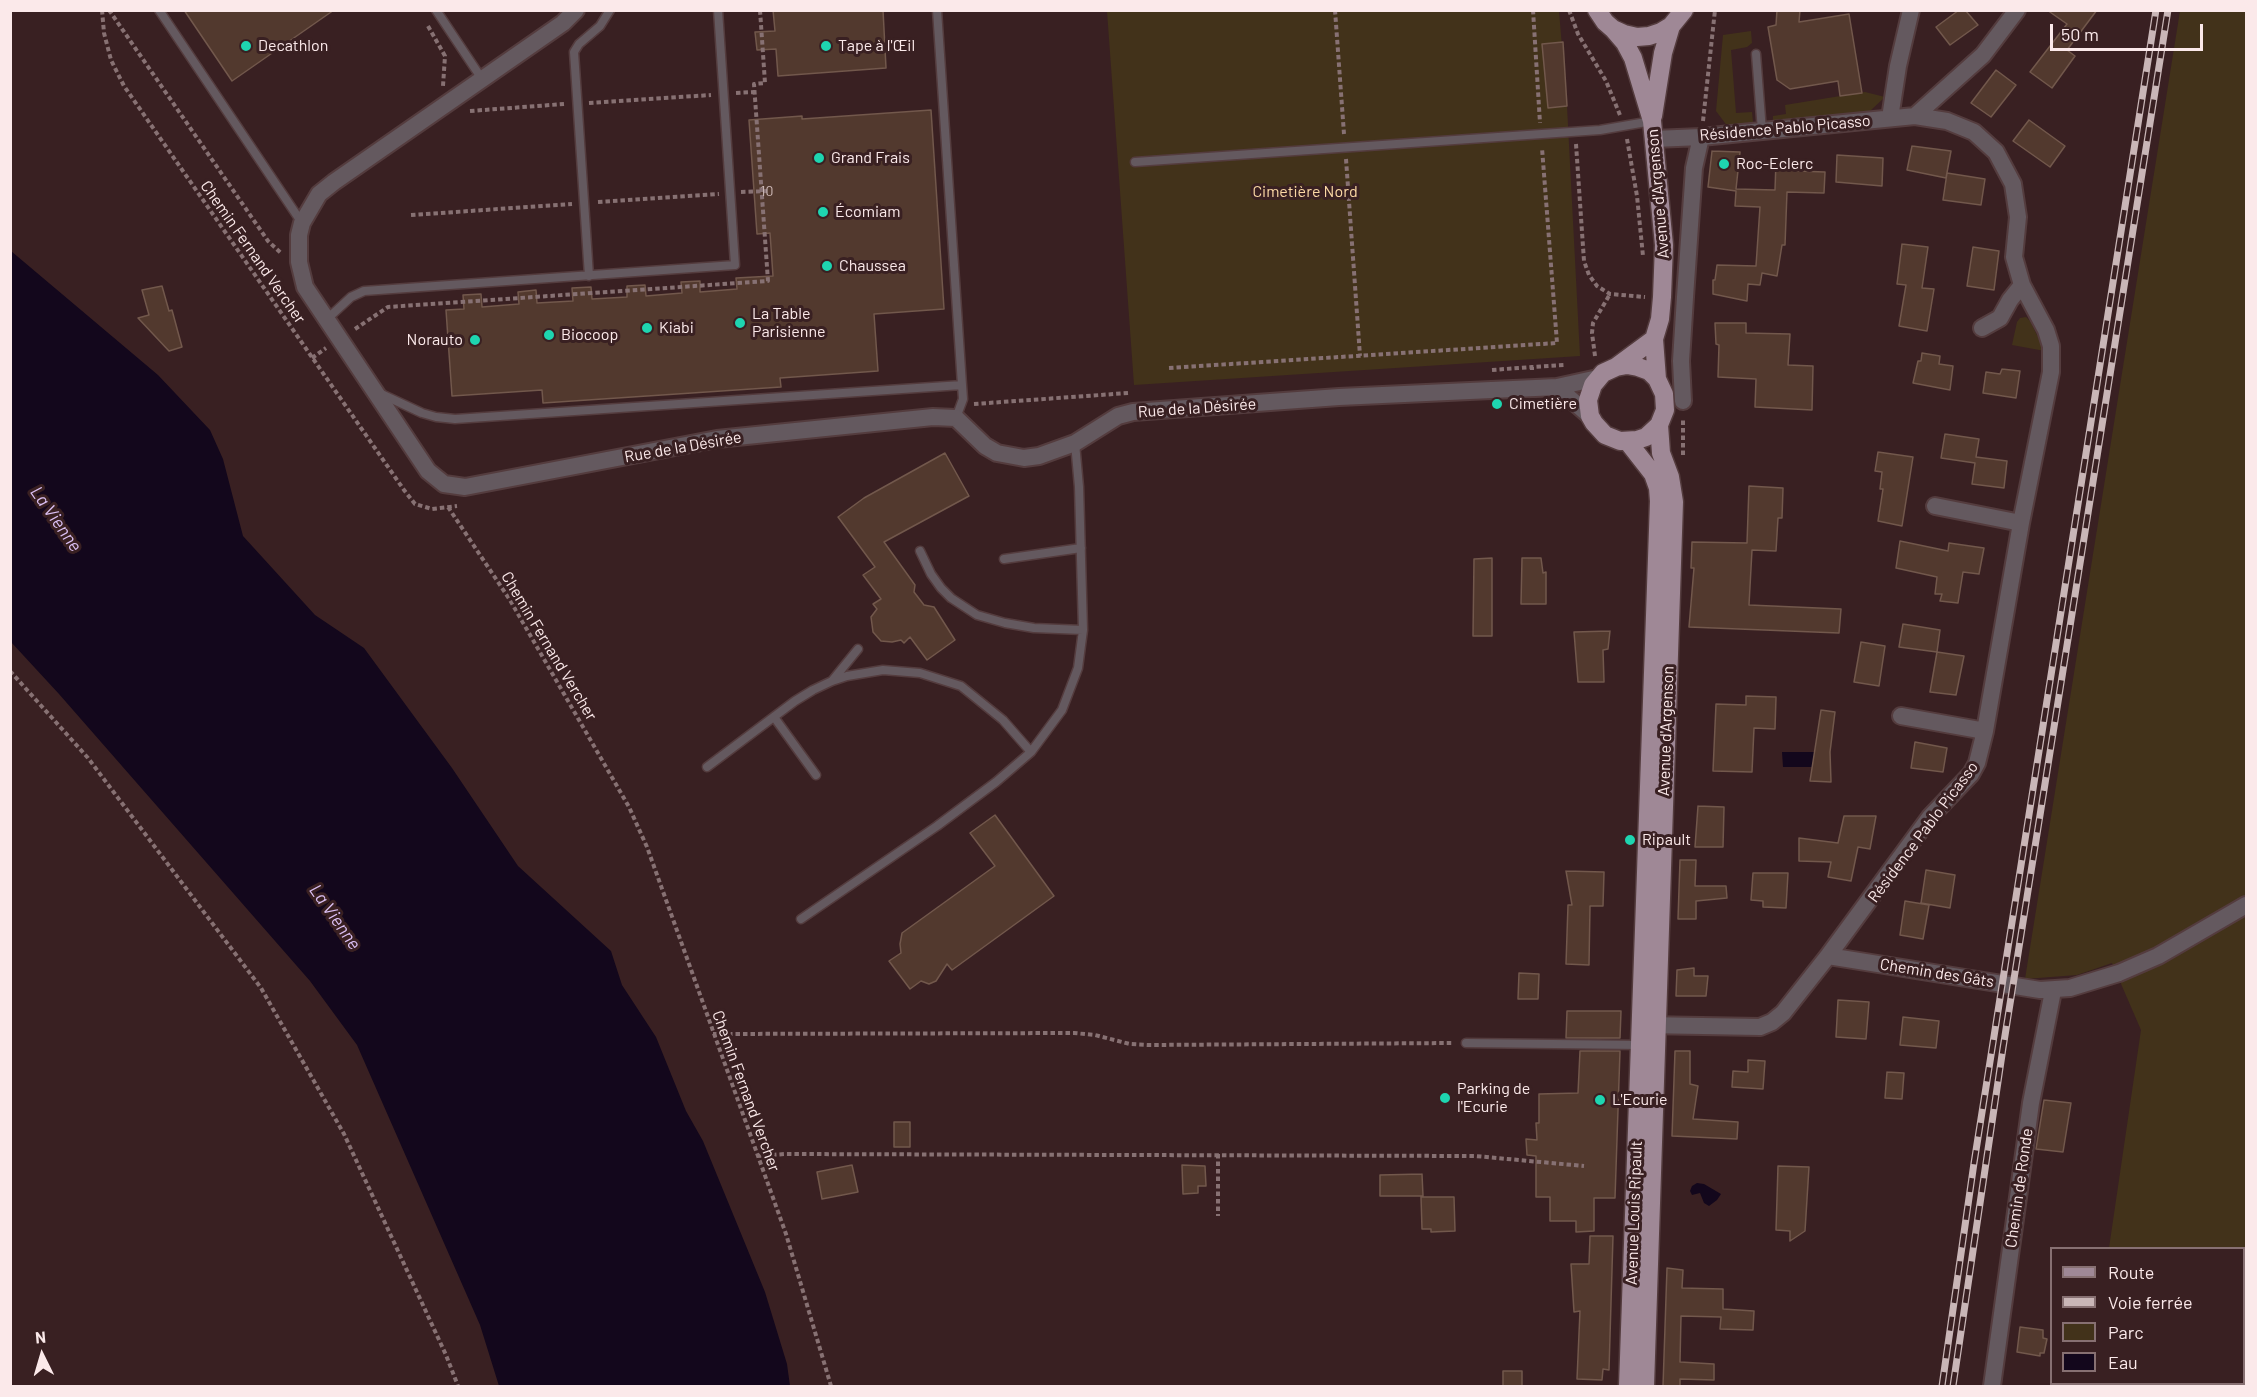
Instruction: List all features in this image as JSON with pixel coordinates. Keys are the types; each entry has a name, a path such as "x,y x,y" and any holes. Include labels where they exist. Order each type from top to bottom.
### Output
{"main road":[{"name":"Avenue d'Argenson","path":"1598,10 1634,58 1653,130 1663,225 1662,297 1660,319 1654,339 1657,379"},
{"path":"1613,29 1624,34 1649,36 1671,26 1684,10"},
{"name":"Avenue d'Argenson","path":"1653,130 1664,53 1671,26"},
{"path":"1616,367 1627,365 1638,367 1649,372 1662,386 1665,402 1663,418 1646,437 1628,442 1605,435 1590,416 1588,400 1598,378 1654,339"},
{"name":"Avenue d'Argenson","path":"1648,1037 1674,502 1670,477 1661,453 1659,425"},
{"name":"Avenue d'Argenson","path":"1628,442 1653,474 1658,488 1659,501 1648,1037"},
{"name":"Avenue Louis Ripault","path":"1628,1386 1648,1037"},
{"name":"Avenue Louis Ripault","path":"1645,1386 1648,1037"}],"street":[{"name":"Rue de la Désirée","path":"576,10 563,23 334,182 320,194 302,224 299,235 298,261 305,287 428,471 444,484 465,487 717,439 933,417 956,418 985,446 1011,457 1024,458 1039,456 1075,443 1118,416 1133,412 1533,386 1557,387 1598,378"},
{"path":"1890,118 1898,66 1911,10"},
{"path":"1915,116 1983,55 2017,10"},
{"name":"Résidence Pablo Picasso","path":"1653,130 1701,137 1915,116 1947,121 1974,132 1996,152 2013,184 2018,217 2014,257 2022,285 2046,330 2052,357 1986,731 1977,763 1971,774 1930,817 1828,956"},
{"path":"1683,401 1681,361 1684,297 1694,168 1701,137"},
{"path":"1982,328 2000,318 2022,285"},
{"path":"1557,387 1590,416"},
{"path":"1935,506 2021,523"},
{"path":"1901,716 1986,731"},
{"name":"Chemin des Gâts","path":"1828,956 2053,991 2087,985 2158,956 2247,905"},
{"path":"1648,1037 1760,1027 1772,1022 1783,1013 1828,956"},
{"name":"Chemin de Ronde","path":"1992,1386 2031,1103 2053,991"}],"lane":[{"path":"159,10 302,224"},
{"path":"436,10 482,79"},
{"path":"589,276 574,52 579,44 600,26 610,10"},
{"path":"327,320 351,297 364,291 735,265 718,10"},
{"path":"937,10 963,399 956,418"},
{"path":"1756,54 1762,131"},
{"path":"1135,162 1624,127 1653,130"},
{"path":"374,391 422,413 455,419 962,385"},
{"path":"801,919 937,826 996,782 1031,752 1051,728 1070,693 1078,668 1083,630 1075,443"},
{"path":"1004,559 1081,548"},
{"path":"920,551 941,588 951,598 977,615 1034,628 1083,630"},
{"path":"832,681 858,649"},
{"path":"707,767 795,701 832,681 883,670 902,670 961,686 1003,720 1031,752"},
{"path":"774,717 816,775"},
{"path":"1466,1043 1648,1037"}],"path":[{"name":"Chemin Fernand Vercher","path":"102,10 106,40 116,72 404,490 415,504 432,509 448,507 510,600 629,807 646,847 786,1234 831,1386"},
{"path":"109,10 268,241 279,252 298,261"},
{"path":"756,119 754,84 765,83 760,10"},
{"path":"1335,10 1360,356"},
{"path":"1169,368 1557,343 1533,10"},
{"path":"1569,10 1578,34 1606,81 1624,127 1637,196 1643,260"},
{"path":"1701,137 1715,10"},
{"path":"1575,132 1584,261 1589,275 1597,286 1610,294 1662,297"},
{"path":"754,191 767,191"},
{"path":"1643,288 1643,304"},
{"path":"1595,357 1593,323 1610,294"},
{"path":"1589,360 1603,353"},
{"path":"1533,386 1532,367 1571,365"},
{"path":"10,671 88,758 261,988 344,1134 446,1355 458,1386"},
{"path":"713,1034 1074,1033 1095,1035 1130,1044 1149,1045 1466,1043"},
{"path":"757,1156 785,1154 1475,1156 1584,1166"},
{"path":"1218,1154 1218,1216"}],"green space":[{"name":"Cimetière Nord","path":"1107,11 1559,11 1567,106 1580,356 1134,385"},
{"path":"2180,11 2246,11 2246,1289 2245,1247 2109,1247 2141,1030 2112,963 2077,975 2025,979"},
{"path":"1751,31 1752,43 1747,47 1731,50 1736,113 1752,112 1753,122 1750,125 1728,127 1716,111 1723,35"},
{"path":"1865,92 1885,97 1870,111 1773,121 1773,116 1786,114 1785,105"},
{"path":"2026,317 2045,351 2012,345 2017,322 2020,318"}],"water":[{"name":"La Vienne","path":"11,251 158,375 210,430 223,459 243,536 315,615 364,648 452,768 518,866 611,951 622,985 656,1037 686,1111 703,1141 765,1292 787,1364 790,1386 499,1386 480,1325 357,1045 310,981 11,642"},
{"path":"1782,752 1816,752 1816,767 1783,767"},
{"path":"1697,1183 1704,1184 1721,1194 1709,1206 1704,1203 1700,1193 1692,1195 1690,1191 1692,1186"}],"building":[{"name":"Decathlon","path":"184,10 334,10 232,81"},
{"path":"773,10 883,10 886,68 778,76 776,49 757,50 755,32 775,31"},
{"path":"1777,10 1800,10 1799,22 1849,14 1862,93 1840,96 1838,81 1790,89 1777,80 1768,27 1776,25"},
{"path":"1959,10 1965,10 1978,25 1950,45 1936,27"},
{"path":"2047,10 2097,10 2067,50 2075,56 2052,88 2030,72 2067,24"},
{"path":"1563,42 1567,106 1548,108 1542,44"},
{"path":"1996,70 2016,85 1991,117 1971,103"},
{"path":"931,110 944,309 874,314 878,371 780,378 781,387 543,403 542,390 452,396 446,310 464,309 463,295 481,294 482,307 519,304 518,292 536,290 537,303 573,301 572,288 591,287 592,299 627,297 627,286 645,285 646,296 682,293 681,282 700,281 700,292 737,289 736,278 773,276 770,233 757,234 749,120 802,116 802,119"},
{"path":"2029,120 2065,146 2050,167 2013,141"},
{"path":"1912,146 1951,151 1946,178 1907,170"},
{"path":"1712,151 1740,152 1736,189 1775,190 1776,161 1797,162 1797,171 1825,172 1824,193 1787,192 1785,245 1782,245 1777,276 1762,273 1760,285 1748,284 1747,301 1713,294 1713,280 1715,280 1717,265 1756,266 1760,207 1735,206 1736,191 1708,187"},
{"path":"1837,155 1883,158 1882,186 1836,182"},
{"path":"1947,173 1985,179 1981,205 1943,200"},
{"path":"1902,244 1928,247 1922,288 1934,289 1927,331 1899,326 1906,285 1897,284"},
{"path":"1973,247 1999,251 1994,290 1967,286"},
{"path":"162,286 169,311 172,310 182,347 169,351 138,318 149,315 142,290"},
{"path":"1715,323 1746,323 1746,333 1790,334 1788,365 1813,366 1812,410 1755,407 1756,379 1718,377 1719,345 1716,344"},
{"path":"1922,353 1940,356 1939,364 1953,366 1950,390 1913,383"},
{"path":"2002,369 2020,371 2016,398 1983,393 1986,372 2000,374"},
{"path":"1945,434 1979,439 1976,457 2007,461 2004,488 1972,484 1975,463 1941,458"},
{"path":"1878,452 1913,457 1902,526 1878,521 1883,489 1880,489 1882,472 1875,471"},
{"path":"945,453 969,496 884,542 915,585 914,592 924,605 934,607 955,640 927,660 910,637 904,643 901,640 881,641 873,632 871,617 877,609 873,604 881,599 863,575 875,567 838,517 864,498"},
{"path":"1749,486 1783,488 1782,518 1778,518 1776,551 1752,550 1749,605 1841,609 1839,633 1689,627 1694,568 1691,568 1692,542 1747,543"},
{"path":"1900,541 1948,551 1949,543 1984,548 1979,574 1963,572 1958,603 1940,601 1942,594 1935,594 1937,577 1896,568"},
{"path":"1492,558 1492,636 1473,636 1474,559"},
{"path":"1522,558 1541,558 1543,573 1546,572 1546,604 1521,604"},
{"path":"1903,624 1940,630 1937,652 1899,647"},
{"path":"1610,631 1608,649 1603,650 1604,682 1578,682 1574,632"},
{"path":"1861,642 1885,646 1879,686 1854,682"},
{"path":"1937,652 1964,656 1956,695 1930,692"},
{"path":"1746,696 1776,697 1775,729 1754,728 1752,772 1713,771 1716,704 1746,705"},
{"path":"1821,710 1835,712 1830,752 1831,782 1810,781"},
{"path":"1915,742 1947,748 1943,772 1911,768"},
{"path":"1698,806 1724,807 1723,847 1695,847"},
{"path":"995,815 1054,896 952,970 947,964 936,981 929,984 921,981 910,989 889,961 901,953 902,933 995,866 970,833"},
{"path":"1844,816 1876,816 1870,849 1858,847 1851,881 1828,877 1831,862 1799,861 1799,838 1838,843"},
{"path":"1680,860 1696,860 1695,886 1726,886 1727,898 1696,901 1696,919 1678,919"},
{"path":"1926,870 1955,875 1950,908 1921,903"},
{"path":"1566,871 1604,872 1603,906 1590,906 1589,965 1566,964 1568,905 1572,905"},
{"path":"1753,873 1788,873 1786,908 1763,907 1763,901 1751,900"},
{"path":"1905,901 1929,905 1923,939 1900,935"},
{"path":"1694,968 1694,976 1708,976 1706,996 1676,996 1677,970"},
{"path":"1519,973 1539,974 1538,999 1518,999"},
{"path":"1838,1000 1869,1002 1866,1039 1836,1037"},
{"path":"1567,1011 1621,1011 1620,1038 1566,1038"},
{"path":"1903,1017 1939,1021 1936,1048 1900,1045"},
{"path":"1580,1051 1620,1051 1615,1198 1594,1198 1594,1231 1576,1232 1576,1221 1550,1221 1550,1197 1536,1197 1536,1156 1527,1155 1526,1139 1537,1140 1539,1094 1578,1093"},
{"path":"1675,1051 1690,1051 1690,1084 1698,1086 1693,1119 1738,1122 1737,1139 1672,1136"},
{"path":"1748,1060 1765,1061 1763,1089 1732,1087 1733,1071 1748,1072"},
{"path":"1887,1072 1904,1073 1902,1099 1885,1098"},
{"path":"2044,1100 2071,1103 2063,1152 2036,1149"},
{"path":"894,1122 910,1122 910,1147 894,1147"},
{"path":"852,1165 858,1192 822,1199 817,1172"},
{"path":"1182,1165 1205,1166 1206,1186 1198,1186 1198,1193 1183,1194"},
{"path":"1778,1166 1809,1167 1805,1231 1790,1241 1790,1231 1776,1230"},
{"path":"1422,1174 1423,1196 1380,1196 1380,1175"},
{"path":"1421,1197 1454,1197 1455,1231 1431,1232 1431,1229 1422,1229"},
{"path":"1590,1236 1613,1236 1609,1370 1603,1369 1602,1380 1577,1379 1580,1311 1574,1312 1571,1264 1589,1264"},
{"path":"1667,1268 1683,1270 1682,1288 1723,1289 1723,1309 1754,1311 1753,1330 1720,1329 1721,1317 1681,1316 1680,1362 1714,1364 1714,1380 1680,1379 1680,1386 1663,1386"},
{"path":"2020,1327 2043,1330 2043,1338 2047,1339 2044,1353 2040,1353 2040,1356 2017,1352"},
{"path":"1503,1371 1522,1371 1522,1386 1503,1386"}],"railway":[{"path":"1942,1386 1974,1163 2156,10"},
{"path":"1953,1386 2003,1048 2168,10"}],"place":[{"name":"Decathlon","path":"246,46"},
{"name":"Tape à l'Œil","path":"826,46"},
{"name":"Grand Frais","path":"819,158"},
{"name":"Roc-Eclerc","path":"1724,164"},
{"name":"Écomiam","path":"823,212"},
{"name":"Chaussea","path":"827,266"},
{"name":"La Table Parisienne","path":"740,323"},
{"name":"Kiabi","path":"647,328"},
{"name":"Biocoop","path":"549,335"},
{"name":"Norauto","path":"475,340"},
{"name":"Cimetière","path":"1497,404"},
{"name":"Ripault","path":"1630,840"},
{"name":"Parking de l'Ecurie","path":"1445,1098"},
{"name":"L'Ecurie","path":"1600,1100"}]}
